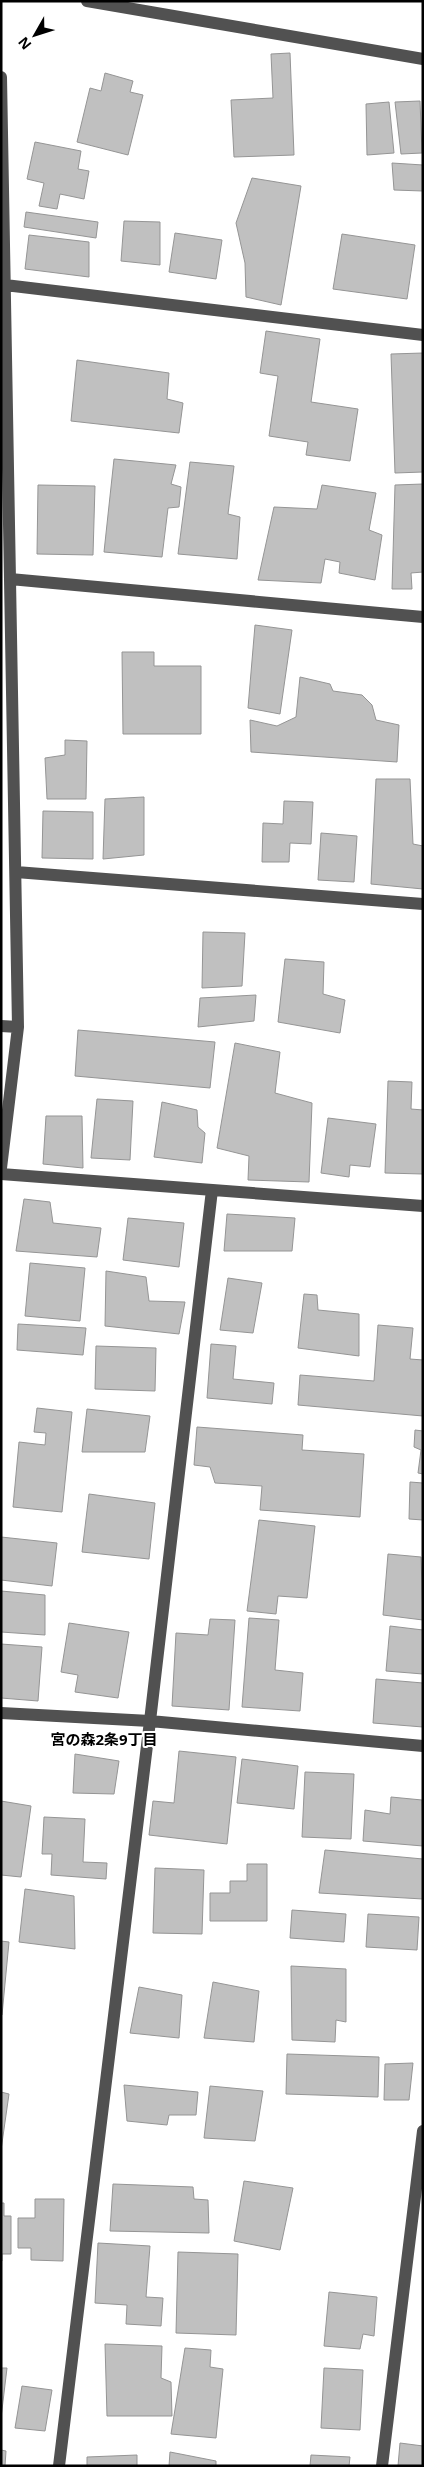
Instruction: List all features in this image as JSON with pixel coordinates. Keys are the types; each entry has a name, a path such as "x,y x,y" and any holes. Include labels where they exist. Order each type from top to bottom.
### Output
{"street":[{"path":"87,1 423,59"},
{"path":"1,77 5,286 4,411 10,578 7,721 16,872 18,1027 1,1168"},
{"path":"5,286 423,335"},
{"path":"10,578 423,617"},
{"path":"16,872 423,904"},
{"path":"1,1026 18,1027"},
{"path":"1,1174 423,1206"},
{"path":"59,2466 150,1721 212,1190"},
{"path":"1,1713 150,1721 423,1746"},
{"path":"382,2466 423,2131"}],"building":[{"path":"290,53 294,155 234,157 231,100 273,98 271,54"},
{"path":"105,73 133,81 130,92 143,95 128,155 77,142 90,88 101,91"},
{"path":"420,101 422,153 401,154 395,102"},
{"path":"389,102 394,153 367,155 366,104"},
{"path":"35,142 81,151 78,169 89,171 84,199 60,194 57,209 39,206 44,183 27,179"},
{"path":"392,163 423,165 423,191 394,190"},
{"path":"252,178 301,186 281,305 246,297 245,263 236,223"},
{"path":"26,212 98,222 96,238 24,227"},
{"path":"124,221 160,222 160,265 121,261"},
{"path":"175,233 222,240 216,279 169,272"},
{"path":"342,234 415,245 407,299 333,289"},
{"path":"29,235 89,242 89,277 25,269"},
{"path":"266,331 320,339 311,402 358,409 350,461 306,455 308,442 269,436 278,376 260,373"},
{"path":"423,353 423,472 395,473 391,354"},
{"path":"77,360 169,373 167,399 183,403 179,433 71,421"},
{"path":"114,459 176,465 171,484 181,487 179,507 168,508 162,557 104,552"},
{"path":"190,462 234,466 228,514 240,517 237,559 178,554"},
{"path":"423,484 423,572 411,573 412,589 392,589 395,485"},
{"path":"38,485 95,486 93,555 37,554"},
{"path":"322,485 376,493 369,530 382,535 375,580 339,573 340,562 325,559 321,583 258,580 274,507 317,509"},
{"path":"255,625 292,630 280,714 248,708"},
{"path":"122,652 154,652 154,666 201,666 201,734 123,734"},
{"path":"300,677 330,684 333,691 362,695 372,705 376,720 399,725 397,762 251,752 250,720 277,726 296,717"},
{"path":"65,740 87,741 86,799 47,799 45,758 65,755"},
{"path":"376,779 410,779 413,844 423,846 423,889 371,884"},
{"path":"144,797 144,855 103,859 105,799"},
{"path":"284,801 313,802 311,844 290,843 289,862 262,862 263,823 283,824"},
{"path":"43,811 93,812 93,859 42,858"},
{"path":"321,833 357,836 354,882 318,880"},
{"path":"203,932 245,933 242,986 202,988"},
{"path":"285,959 324,962 323,994 345,1000 340,1033 278,1022"},
{"path":"256,995 254,1021 198,1027 200,998"},
{"path":"78,1030 215,1042 210,1088 75,1076"},
{"path":"235,1043 280,1052 275,1093 312,1103 309,1182 248,1180 249,1156 217,1148"},
{"path":"388,1081 412,1082 411,1109 423,1110 423,1174 385,1173"},
{"path":"97,1099 133,1101 130,1160 91,1158"},
{"path":"162,1102 197,1110 198,1127 205,1133 202,1163 154,1157"},
{"path":"46,1116 82,1116 83,1168 43,1164"},
{"path":"328,1118 376,1124 370,1167 350,1165 349,1177 321,1173"},
{"path":"24,1199 50,1202 53,1223 101,1228 97,1257 16,1251"},
{"path":"227,1214 295,1218 292,1251 224,1251"},
{"path":"128,1218 184,1223 179,1267 123,1260"},
{"path":"30,1263 85,1268 80,1321 25,1316"},
{"path":"106,1271 146,1277 149,1301 185,1302 179,1334 105,1326"},
{"path":"228,1278 262,1283 253,1333 220,1330"},
{"path":"304,1294 317,1295 318,1310 359,1314 359,1356 298,1348"},
{"path":"18,1324 86,1328 83,1355 17,1350"},
{"path":"378,1325 413,1328 410,1359 423,1360 423,1416 298,1405 300,1375 374,1381"},
{"path":"211,1344 236,1346 233,1379 274,1383 272,1404 207,1398"},
{"path":"96,1346 156,1348 155,1391 95,1389"},
{"path":"37,1408 72,1412 62,1512 13,1507 19,1442 45,1445 46,1433 34,1432"},
{"path":"87,1409 150,1416 145,1452 82,1452"},
{"path":"197,1427 303,1435 302,1450 364,1454 360,1517 260,1510 262,1486 215,1483 210,1467 194,1465"},
{"path":"415,1430 423,1431 423,1474 418,1473 421,1450 414,1447"},
{"path":"410,1482 423,1483 423,1520 409,1519"},
{"path":"89,1494 155,1503 149,1559 82,1552"},
{"path":"259,1520 315,1526 307,1598 278,1596 276,1614 247,1611"},
{"path":"1,1537 57,1543 52,1586 1,1580"},
{"path":"388,1554 421,1557 423,1620 383,1615"},
{"path":"1,1591 45,1595 45,1635 1,1632"},
{"path":"249,1618 279,1620 275,1670 303,1673 300,1711 242,1707"},
{"path":"210,1619 235,1620 229,1710 172,1706 176,1633 208,1635"},
{"path":"69,1623 129,1632 118,1698 75,1692 78,1675 61,1672"},
{"path":"390,1626 423,1630 423,1674 386,1671"},
{"path":"1,1644 42,1647 38,1701 1,1698"},
{"path":"376,1679 423,1683 423,1727 373,1723"},
{"path":"179,1751 236,1757 227,1844 149,1835 153,1801 174,1803"},
{"path":"75,1754 119,1761 114,1794 73,1793"},
{"path":"242,1759 298,1766 294,1809 237,1803"},
{"path":"305,1772 354,1774 351,1839 302,1837"},
{"path":"391,1797 422,1800 423,1846 363,1841 365,1810 390,1814"},
{"path":"1,1801 31,1806 21,1877 1,1875"},
{"path":"44,1817 85,1819 83,1862 107,1863 106,1879 51,1875 52,1854 42,1854"},
{"path":"325,1850 423,1859 423,1899 319,1893"},
{"path":"247,1864 267,1864 267,1921 210,1921 210,1893 230,1893 230,1881 247,1881"},
{"path":"155,1868 204,1870 202,1934 153,1933"},
{"path":"25,1889 74,1896 75,1949 19,1942"},
{"path":"292,1910 346,1914 344,1942 290,1938"},
{"path":"368,1914 419,1917 417,1950 366,1947"},
{"path":"1,1941 9,1942 2,2015 1,2015"},
{"path":"291,1966 346,1969 346,2022 336,2020 335,2042 292,2040"},
{"path":"213,1982 259,1991 254,2042 204,2038"},
{"path":"139,1987 182,1995 179,2038 130,2033"},
{"path":"287,2054 379,2057 378,2097 286,2094"},
{"path":"413,2063 409,2100 384,2100 385,2064"},
{"path":"124,2085 198,2092 196,2115 169,2115 167,2125 127,2121"},
{"path":"210,2086 263,2091 255,2141 204,2138"},
{"path":"1,2092 9,2094 1,2150"},
{"path":"244,2181 293,2188 280,2250 234,2241"},
{"path":"113,2184 193,2187 194,2199 208,2200 209,2233 110,2231"},
{"path":"35,2199 64,2199 63,2261 31,2260 31,2248 18,2248 18,2218 35,2218"},
{"path":"1,2203 4,2203 4,2216 11,2216 11,2254 2,2254 2,2261 1,2261"},
{"path":"98,2243 150,2246 146,2297 163,2298 161,2326 126,2324 127,2305 95,2303"},
{"path":"178,2252 238,2254 236,2335 176,2333"},
{"path":"329,2292 377,2297 374,2336 363,2334 360,2349 324,2346"},
{"path":"105,2344 162,2346 161,2378 171,2382 172,2416 107,2416"},
{"path":"185,2348 211,2350 210,2367 223,2369 216,2438 171,2434"},
{"path":"1,2368 7,2368 1,2418"},
{"path":"324,2368 363,2370 360,2430 321,2428"},
{"path":"22,2386 52,2390 45,2431 15,2428"},
{"path":"400,2443 423,2446 423,2466 398,2466"},
{"path":"1,2450 6,2451 5,2466 1,2466"},
{"path":"170,2452 216,2461 216,2466 169,2466"},
{"path":"137,2455 137,2466 87,2466 87,2457"},
{"path":"311,2455 350,2457 349,2466 310,2466"}],"district":[{"name":"宮の森2条9丁目","path":"104,1739"}]}
